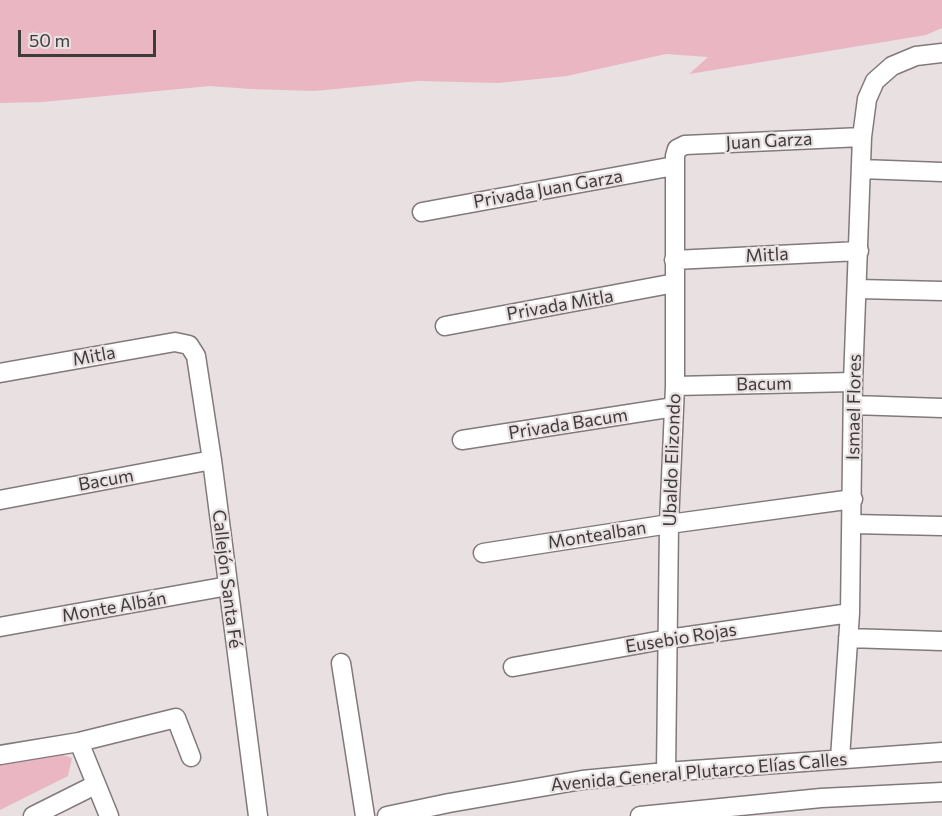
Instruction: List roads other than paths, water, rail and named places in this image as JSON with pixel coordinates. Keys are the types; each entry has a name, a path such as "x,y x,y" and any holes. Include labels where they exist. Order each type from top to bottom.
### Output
{"street":[{"name":"Ismael Flores","path":"840,758 850,613 853,524 853,382 862,136 867,99 875,81 892,66 916,56 942,53"},
{"name":"Juan Garza","path":"676,157 686,145 862,136"},
{"name":"Privada Juan Garza","path":"422,212 676,157"},
{"name":"Ubaldo Elizondo","path":"666,772 669,524 675,386 676,157"},
{"path":"861,169 942,172"},
{"name":"Mitla","path":"674,260 859,251"},
{"name":"Privada Mitla","path":"445,326 675,283"},
{"path":"858,289 942,291"},
{"name":"Mitla","path":"0,373 175,342 189,345"},
{"name":"Callejón Santa Fé","path":"189,345 196,356 212,460 258,816"},
{"name":"Bacum","path":"675,386 853,382"},
{"path":"854,405 942,408"},
{"name":"Privada Bacum","path":"462,440 674,408"},
{"name":"Bacum","path":"0,500 212,460"},
{"name":"Montealban","path":"483,553 669,524 853,499"},
{"path":"853,524 942,526"},
{"name":"Monte Albán","path":"0,627 228,586"},
{"name":"Eusebio Rojas","path":"513,667 668,639 850,613"},
{"path":"848,638 942,641"},
{"path":"341,663 365,816"},
{"path":"0,755 79,742 176,718 191,757"},
{"path":"79,742 109,816"},
{"name":"Avenida General Plutarco Elías Calles","path":"387,816 451,809 582,780 840,758 942,752"},
{"path":"33,816 95,785"},
{"name":"Avenida General Plutarco Elías Calles","path":"640,816 821,798 942,792"}]}
